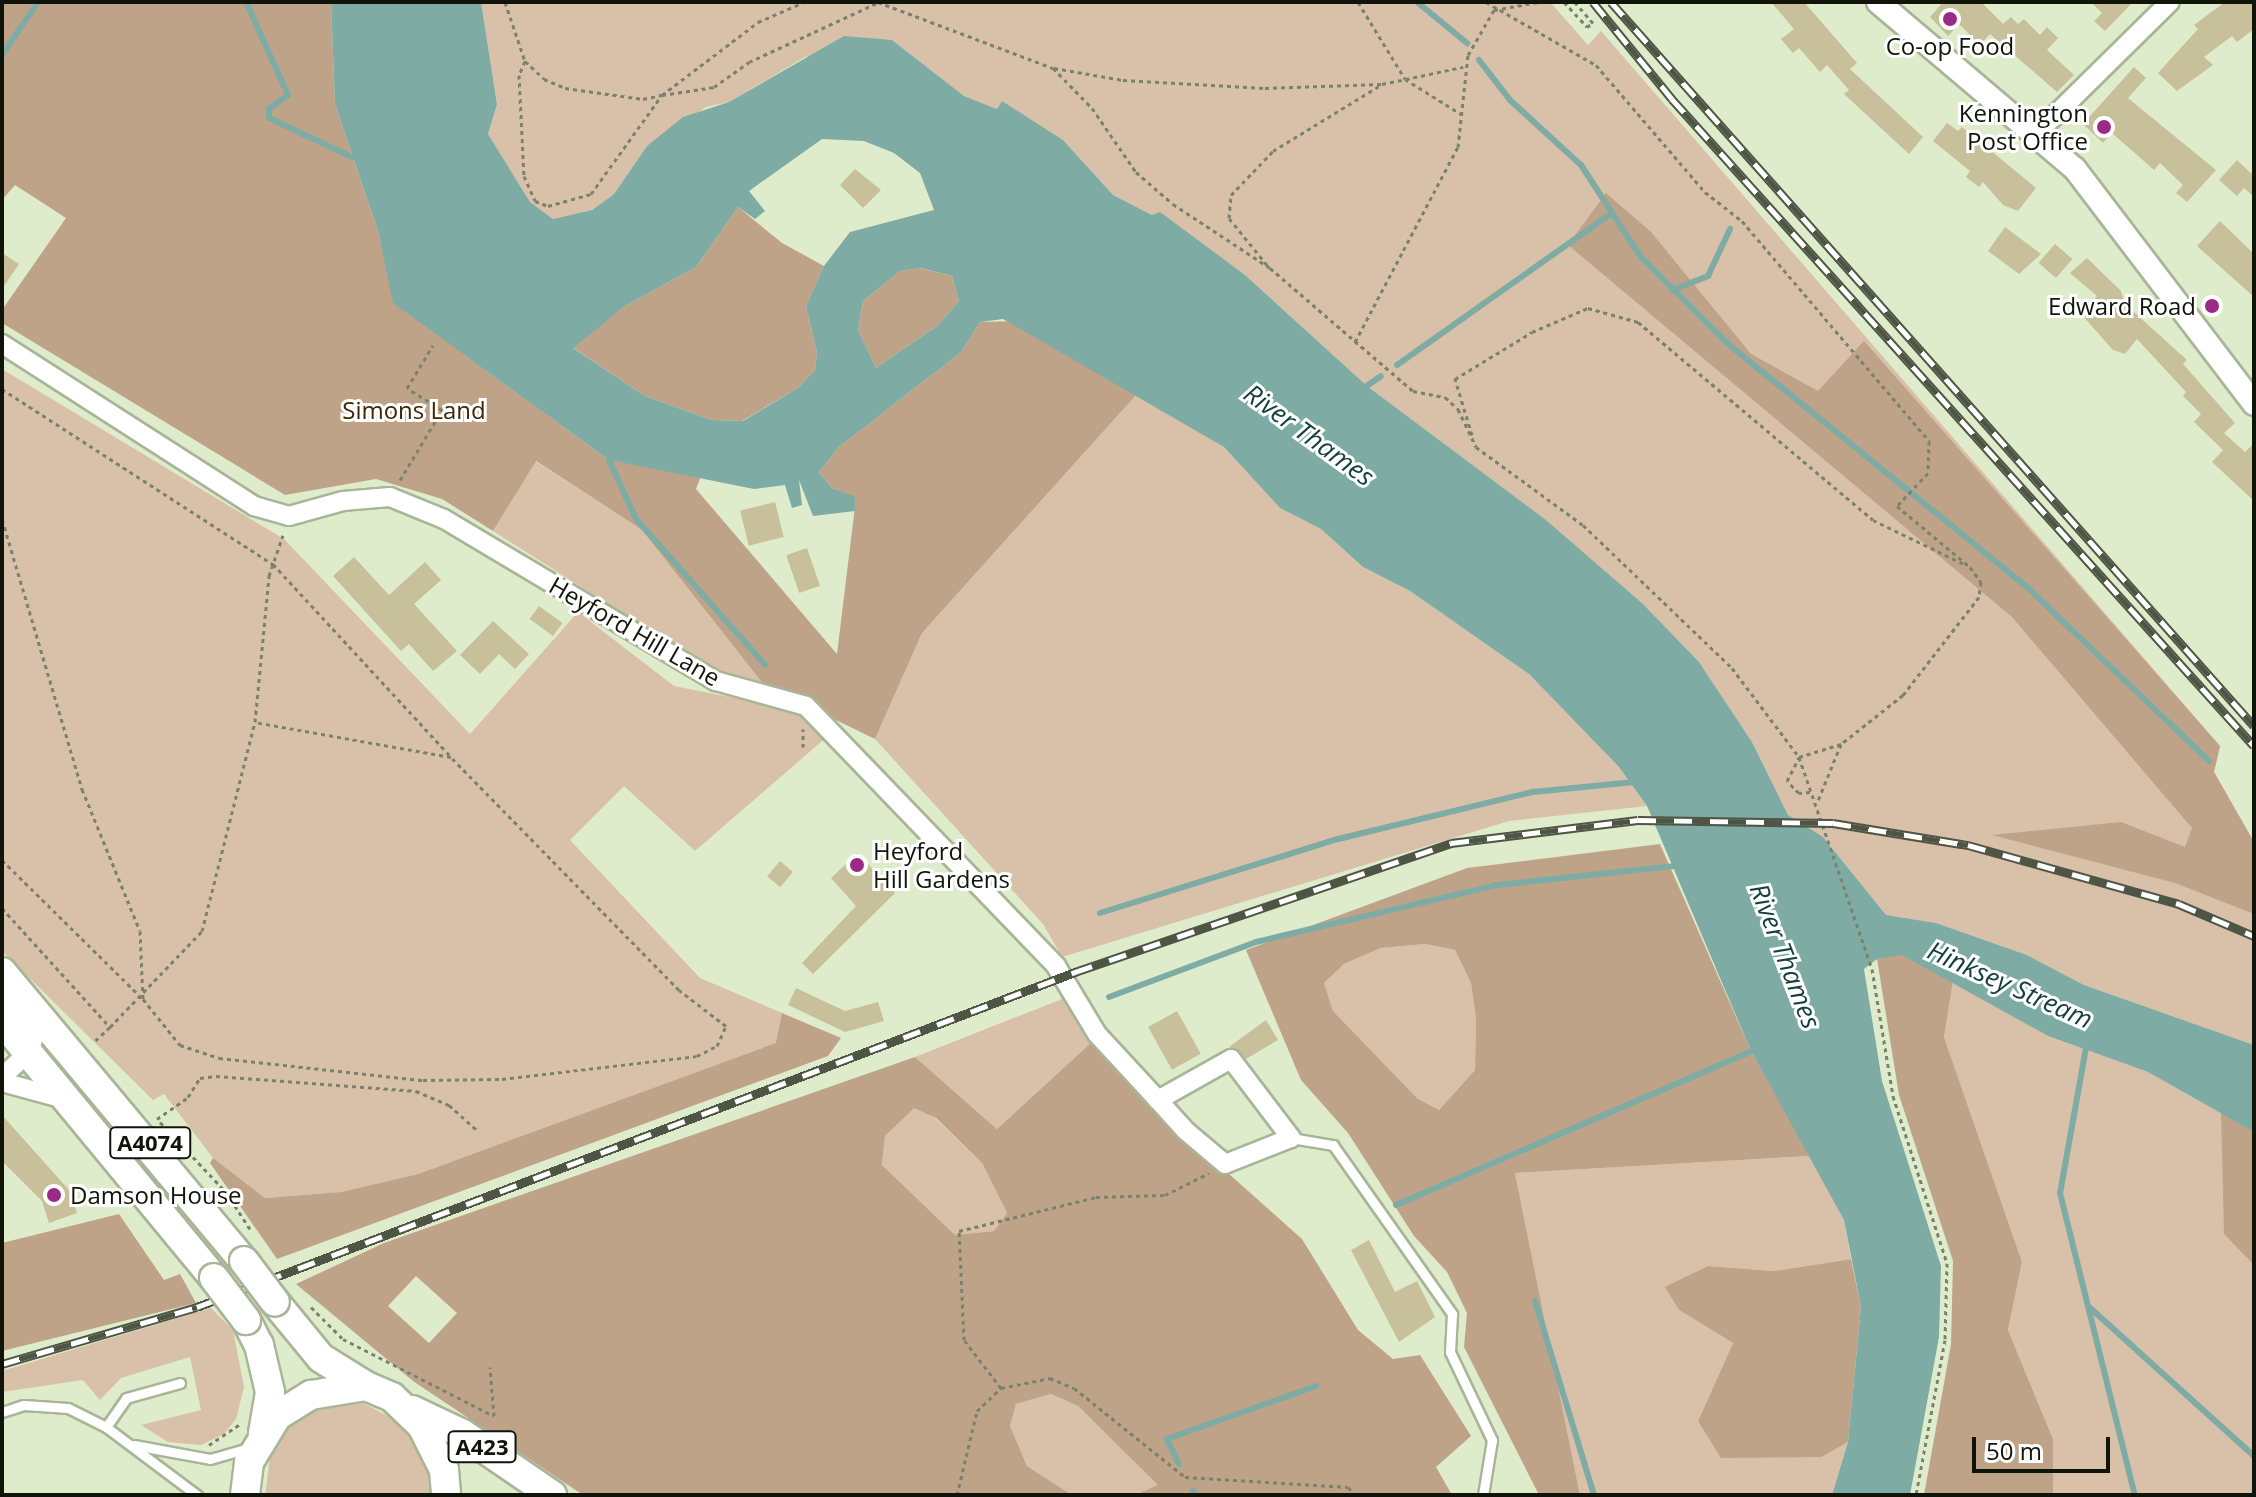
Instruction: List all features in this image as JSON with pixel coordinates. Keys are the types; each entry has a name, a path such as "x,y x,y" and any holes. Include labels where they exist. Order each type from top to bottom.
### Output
{"main road":[{"name":"A4074","path":"2,972 22,1036 246,1320 270,1392 255,1431"},
{"name":"A4074","path":"22,1036 251,1252 275,1302 321,1358 366,1386"},
{"path":"245,1495 255,1431 311,1395 366,1386 407,1408 432,1443 446,1495"},
{"name":"A423","path":"407,1408 463,1434 552,1495"}],"street":[{"path":"1878,2 2038,132 2085,181 2254,404"},
{"path":"2038,132 2170,2"},
{"path":"2,344 254,506 289,516"},
{"name":"Heyford Hill Lane","path":"289,516 343,501 390,497 444,519 716,681 806,706 1056,966 1097,1034 1158,1100 1225,1164"},
{"path":"2,995 22,1036 2,1080 71,1102"},
{"path":"1158,1100 1231,1059 1291,1138 1225,1164"}],"lane":[{"path":"1291,1138 1333,1145 1452,1314 1450,1352 1492,1440 1483,1495"},
{"path":"106,1427 126,1398 180,1383"},
{"path":"2,1412 53,1404 106,1427 197,1495"},
{"path":"131,1444 210,1459 255,1431"}],"path":[{"path":"505,2 525,61 565,88 643,99 714,87 749,62 879,2 1053,68 1123,80 1265,88 1382,84 1463,67"},
{"path":"525,61 519,75 524,176 535,201 548,206 591,194 662,95 758,22 804,2"},
{"path":"1358,2 1405,79 1462,115"},
{"path":"1486,2 1494,10 1596,65 1705,192 1742,221 1929,441 1932,457 1921,481 1897,508 1970,567 1981,582 1979,597 1903,695 1841,744 1799,757 1787,781 1799,793 1810,792"},
{"path":"1355,342 1458,147 1463,67 1468,55 1494,10 1538,2"},
{"path":"1564,2 1587,27 1593,23 1575,2"},
{"path":"1053,68 1092,108 1136,172 1270,268 1413,391 1445,397 1458,409 1476,447 1583,525 1732,668 1799,757 1872,969 1893,1096 1947,1263 1945,1340 1916,1495"},
{"path":"1270,268 1229,218 1231,195 1273,151 1382,84"},
{"path":"1476,447 1455,379 1532,332 1588,308 1638,322 1873,520 1970,567"},
{"path":"390,497 442,410 407,388 433,345"},
{"path":"2,389 273,564 451,757 679,990 726,1026 717,1046 697,1056 592,1070 423,1080 219,1058 180,1045 143,999 2,860"},
{"path":"93,1042 143,999 202,931 255,722 273,564 289,516"},
{"path":"2,519 82,789 140,931 143,999"},
{"path":"255,722 451,757"},
{"path":"1817,804 1841,744"},
{"path":"2,908 110,1027"},
{"path":"157,1119 188,1097 200,1078 216,1076 416,1091 449,1105 477,1130"},
{"path":"1001,1388 964,1340 959,1231 1096,1197 1165,1195 1225,1164"},
{"path":"217,1185 251,1252"},
{"path":"304,1300 343,1339 494,1416 490,1367"},
{"path":"957,1495 977,1411 1001,1388 1050,1378 1074,1388 1185,1477 1348,1487 1355,1495"},
{"path":"210,1459 209,1443 235,1431 255,1431"}],"shaded area":[{"path":"481,2 1550,2 1588,45 1601,31 2220,746 2214,772 2254,842 2254,1045 2084,985 2027,955 1936,923 1886,915 1823,837 1788,815 1752,742 1699,662 1642,603 1546,520 1367,386 1245,275 1186,232 1113,195 1063,140 1002,102 997,109 964,96 892,40 805,57 729,102 706,107 647,146 614,194 592,210 553,219 530,202 488,134 497,103"},
{"path":"2,369 284,539 470,734 578,612 674,686 800,711 829,735 695,851 624,786 570,840 700,978 782,1013 777,1043 418,1174 341,1192 265,1198 213,1158 164,1094 153,1100 2,951"},
{"path":"1137,394 1224,447 1280,508 1321,529 1363,567 1410,591 1529,674 1619,767 1647,806 1509,821 1062,957 1043,924 875,739 922,633"},
{"path":"535,461 642,530 764,685 720,675 493,531"},
{"path":"1425,944 1455,950 1471,983 1476,1019 1475,1070 1439,1110 1417,1098 1333,1011 1324,983 1344,964 1381,948"},
{"path":"1953,981 2048,1036 2148,1072 2254,1132 2254,1495 2053,1495 2053,1439 2008,1330 2022,1262 1944,1037"},
{"path":"1067,997 1094,1040 997,1129 915,1057"},
{"path":"914,1107 935,1118 982,1163 1007,1213 994,1231 955,1235 882,1165 885,1136"},
{"path":"1810,1156 1844,1220 1851,1259 1774,1271 1708,1266 1679,1310 1733,1343 1698,1421 1822,1457 1848,1442 1832,1495 1580,1495 1515,1173"},
{"path":"211,1308 233,1330 244,1387 236,1419 224,1434 201,1445 168,1442 141,1425 201,1410 190,1357 121,1378 100,1400 83,1380 2,1392 2,1371"},
{"path":"1051,1394 1078,1406 1159,1485 1135,1495 1072,1495 1027,1466 1010,1426 1016,1404"},
{"path":"361,1402 409,1427 425,1451 431,1495 265,1495 271,1451 286,1428 308,1411"}],"green space":[{"name":"Simons Land","path":"2,2 331,2 335,104 378,231 394,303 609,460 701,476 696,489 837,654 856,498 832,488 819,472 839,447 961,352 980,322 1013,321 1137,394 922,633 875,739 764,685 642,530 536,461 493,531 442,499 376,479 285,495 2,323 2,310 66,218 15,185 2,200"},
{"path":"1606,193 1651,232 1751,354 1818,391 1864,341 2220,746 2214,772 2254,842 2254,914 2175,883 1992,835 2121,822 2185,847 2192,828 2012,617 1568,245"},
{"path":"738,207 782,243 824,266 806,306 817,352 815,370 799,387 742,421 711,420 645,396 572,347 625,306 696,267"},
{"path":"919,268 952,276 959,301 937,326 876,368 858,330 863,301 900,271"},
{"path":"1660,844 1751,1051 1810,1156 1515,1173 1580,1495 1539,1495 1464,1347 1467,1313 1447,1272 1414,1236 1348,1133 1301,1080 1246,950 1467,868","holes":["1425,944 1455,950 1471,983 1476,1019 1475,1070 1439,1110 1417,1098 1333,1011 1324,983 1344,964 1381,948"]},
{"path":"1902,954 1953,981 1944,1037 2022,1262 2008,1330 2053,1439 2053,1495 1924,1495 1951,1344 1953,1261 1899,1095 1877,959"},
{"path":"782,1013 841,1038 828,1056 277,1259 210,1163 213,1158 265,1198 341,1192 418,1174 776,1043"},
{"path":"1094,1040 1175,1126 1302,1239 1358,1330 1393,1359 1420,1355 1471,1436 1436,1467 1452,1495 1135,1495 1158,1485 1078,1406 1051,1394 1016,1404 1010,1426 1027,1466 1072,1495 583,1495 413,1381 296,1284 384,1243 915,1057 997,1129","holes":["914,1108 936,1118 982,1163 1007,1213 994,1231 955,1235 882,1165 885,1136","416,1276 457,1313 429,1343 388,1306"]},
{"path":"2221,1112 2254,1132 2254,1265 2224,1234"},
{"path":"119,1214 164,1280 180,1274 196,1303 2,1351 2,1243"},
{"path":"1851,1259 1861,1307 1848,1442 1822,1457 1721,1458 1698,1421 1733,1343 1679,1310 1665,1287 1708,1266 1774,1271"}],"water":[{"path":"331,2 481,2 497,104 488,134 530,202 553,219 592,210 614,194 647,146 683,117 729,102 844,36 892,40 964,96 997,109 1002,101 1063,140 1113,195 1152,215 1160,212 1245,275 1367,386 1546,520 1642,603 1699,662 1752,742 1788,815 1823,837 1886,915 1936,923 2027,955 2084,985 2254,1045 2254,1132 2148,1072 2048,1036 1902,955 1877,959 1864,969 1882,1081 1941,1266 1939,1337 1910,1495 1832,1495 1848,1442 1861,1307 1844,1220 1751,1051 1647,806 1619,767 1529,674 1410,591 1363,567 1321,529 1280,508 1224,447 1003,319 980,322 961,352 839,447 819,472 832,488 856,497 855,511 813,516 799,480 802,505 792,508 785,485 754,489 609,460 393,303 378,231 335,104","holes":["822,139 864,141 894,153 920,173 934,210 850,232 824,266 806,306 817,352 815,370 799,387 743,421 711,420 645,396 573,348 625,306 696,267 738,207 755,219 765,211 749,191","920,268 952,276 959,301 937,326 876,368 858,330 863,301 900,271"]}],"building":[{"path":"1771,2 1804,2 1857,63 1850,69 1923,137 1909,154 1844,94 1849,90 1827,65 1820,72 1799,48 1793,53 1781,39 1794,29"},
{"path":"1943,2 1981,2 2003,24 2011,17 2018,24 2024,19 2040,35 2047,27 2058,38 2047,50 2074,75 2057,92 1990,34 1980,45 1959,24 1948,36 1930,17"},
{"path":"2091,2 2133,2 2105,31 2094,21 2102,13"},
{"path":"2225,2 2254,2 2254,29 2237,42 2232,36 2204,57 2213,65 2177,91 2158,73 2198,29 2194,25"},
{"path":"2134,67 2146,78 2128,98 2216,170 2187,202 2176,193 2183,185 2160,163 2154,170 2112,133 2103,143 2083,124"},
{"path":"1947,123 1958,131 1962,127 2036,188 2018,211 2003,205 1983,182 1979,187 1966,177 1970,171 1933,141"},
{"path":"2237,160 2254,176 2254,197 2244,188 2237,196 2219,180"},
{"path":"855,169 881,190 863,208 840,185"},
{"path":"2220,221 2254,254 2254,297 2197,246"},
{"path":"2005,227 2041,254 2019,274 1988,251"},
{"path":"2055,244 2072,259 2056,278 2039,263"},
{"path":"2,253 19,264 2,289"},
{"path":"2087,258 2121,291 2125,304 2187,360 2183,364 2235,423 2224,433 2245,452 2254,443 2254,501 2212,462 2223,450 2194,422 2201,414 2183,396 2186,392 2137,339 2125,354 2113,350 2082,315 2097,296 2070,273"},
{"path":"775,502 784,537 749,546 740,511"},
{"path":"807,548 820,586 799,593 786,555"},
{"path":"354,557 389,595 425,562 441,580 414,604 457,651 433,671 409,644 401,651 333,576"},
{"path":"539,606 562,623 553,636 530,619"},
{"path":"493,621 529,654 515,669 499,654 480,674 460,655"},
{"path":"858,853 895,893 813,974 802,963 856,906 831,878"},
{"path":"780,861 793,872 780,887 767,876"},
{"path":"796,988 845,1011 878,1002 884,1021 845,1032 788,1005"},
{"path":"1177,1011 1201,1054 1172,1070 1148,1027"},
{"path":"1266,1020 1278,1040 1246,1059 1229,1047"},
{"path":"2,1115 69,1190 77,1213 49,1223 42,1201 2,1161"},
{"path":"1369,1240 1395,1292 1417,1281 1435,1317 1399,1342 1351,1250"}],"waterway":[{"path":"2,55 38,2"},
{"path":"246,2 288,95 269,109 269,118 352,157"},
{"path":"1417,2 1467,43"},
{"path":"1479,60 1510,100 1581,165 1640,256 1728,344 2027,587 2209,761"},
{"path":"1397,365 1612,213"},
{"path":"1672,290 1708,276 1730,229"},
{"path":"1361,390 1381,376"},
{"path":"609,460 636,519 765,665"},
{"path":"1100,913 1338,839 1533,792 1635,782"},
{"path":"1109,997 1256,942 1497,885 1676,866"},
{"name":"Hinksey Stream","path":"2087,1042 2060,1193 2135,1495"},
{"path":"1396,1205 1757,1049"},
{"path":"1535,1301 1594,1495"},
{"path":"2088,1306 2254,1456"},
{"path":"1179,1464 1167,1439 1316,1386"},
{"path":"1193,1491 1195,1495"}],"railway":[{"path":"1593,2 1672,99 2254,746"},
{"path":"1611,2 2254,726"},
{"path":"2,1364 197,1307 1075,972 1451,843 1638,820 1833,823 1968,845 2179,904 2254,936"}],"place":[{"name":"Co-op Food","path":"1950,19"},
{"name":"Kennington Post Office","path":"2104,127"},
{"name":"Edward Road","path":"2212,306"},
{"name":"Heyford Hill Gardens","path":"857,865"},
{"name":"Damson House","path":"54,1195"}],"water label":[{"name":"River Thames","path":"1309,435"},
{"name":"River Thames","path":"1785,956"}]}
